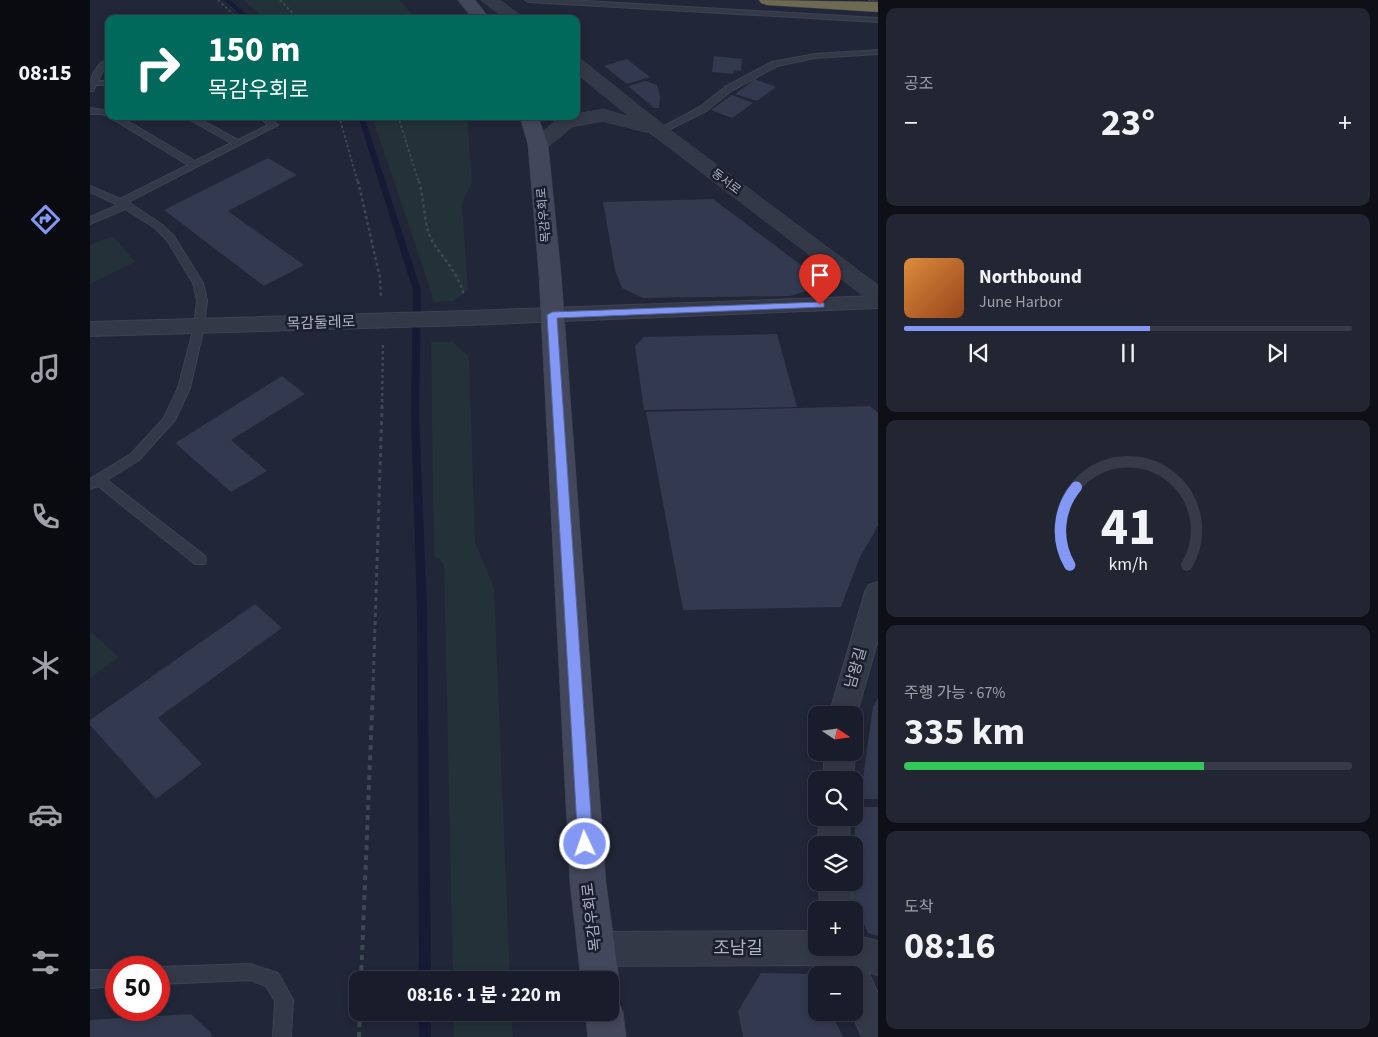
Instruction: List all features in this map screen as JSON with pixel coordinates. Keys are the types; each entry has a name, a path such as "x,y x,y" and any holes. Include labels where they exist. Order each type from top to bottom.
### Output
{"highway":[{"path":"766,0 878,5"}],"main road":[{"path":"466,0 479,15"},
{"name":"목감우회로","path":"530,120 538,145 552,315 588,883 598,964"},
{"path":"605,1021 606,1037"}],"street":[{"path":"489,0 511,15"},
{"name":"동서로","path":"580,67 659,131 878,296"},
{"path":"580,119 603,115 659,131"},
{"path":"538,145 566,122 577,120"},
{"path":"552,315 878,302"},
{"name":"목감둘레로","path":"90,329 552,315"},
{"name":"남왕길","path":"846,706 878,592"},
{"name":"조남길","path":"598,964 808,950"},
{"name":"조남길","path":"863,954 878,958"},
{"path":"863,1000 878,1032"}],"lane":[{"path":"529,0 878,20"},
{"path":"873,0 878,5"},
{"path":"659,131 703,108 728,88 775,64 815,56 878,52"},
{"path":"91,86 105,62"},
{"path":"91,86 105,84"},
{"path":"90,111 105,112"},
{"path":"119,120 194,164"},
{"path":"194,120 237,143"},
{"path":"90,221 194,164 274,125 267,120"},
{"path":"90,189 124,203 158,226 171,238 192,270 198,283 202,300 199,327 184,388 169,420 135,457 94,483 200,560"},
{"path":"170,976 250,972 272,979 284,1000 282,1037"},
{"path":"90,979 105,978"}],"path":[{"path":"218,0 234,15"},
{"path":"280,0 294,15"},
{"path":"340,120 362,198 380,278 383,321 383,439 361,971"},
{"path":"399,120 421,189 430,237 462,286 467,318"},
{"path":"359,1037 360,1021"}],"shaded area":[{"path":"243,0 399,0 413,15 261,15"},
{"path":"373,120 467,120 472,182 462,204 468,290 453,301 433,302"},
{"path":"113,236 135,262 90,284 90,245"},
{"path":"431,342 452,342 469,356 475,542 494,588 510,971 453,971 444,563 434,555"},
{"path":"90,631 119,657 90,678"},
{"path":"454,1021 512,1021 513,1037 454,1037"}],"building":[{"path":"714,56 742,59 741,71 734,70 733,74 712,72"},
{"path":"627,59 650,77 627,84 604,66"},
{"path":"755,79 776,87 757,101 735,94"},
{"path":"646,81 657,85 660,96 659,108 654,108 628,86"},
{"path":"732,95 753,103 732,118 711,110"},
{"path":"268,158 297,175 228,211 304,265 264,286 164,210"},
{"path":"713,199 817,277 813,289 790,296 643,298 622,288 615,270 603,202"},
{"path":"777,334 797,407 644,410 635,346 644,337"},
{"path":"282,376 305,394 231,440 267,471 231,492 175,443"},
{"path":"870,406 878,413 878,526 860,557 841,607 683,610 646,412"},
{"path":"255,604 282,628 158,718 202,764 156,799 90,725 90,720"},
{"path":"878,698 878,799 863,799 863,778 873,707"},
{"path":"863,807 878,807 878,936 868,933 863,922 863,901 853,901 850,894 850,891 863,891 863,836 855,836 855,826 863,826"},
{"path":"761,973 808,974 808,1021 835,1021 843,1037 743,1037 738,1011"},
{"path":"191,1014 212,1034 211,1037 90,1037 90,1020 170,1021 170,1015"}],"waterway":[{"path":"227,0 245,15"},
{"path":"362,120 417,290 415,415 422,610 425,971"},
{"path":"425,1021 425,1037"}],"route":[{"path":"585,844 552,315 820,305"}]}
